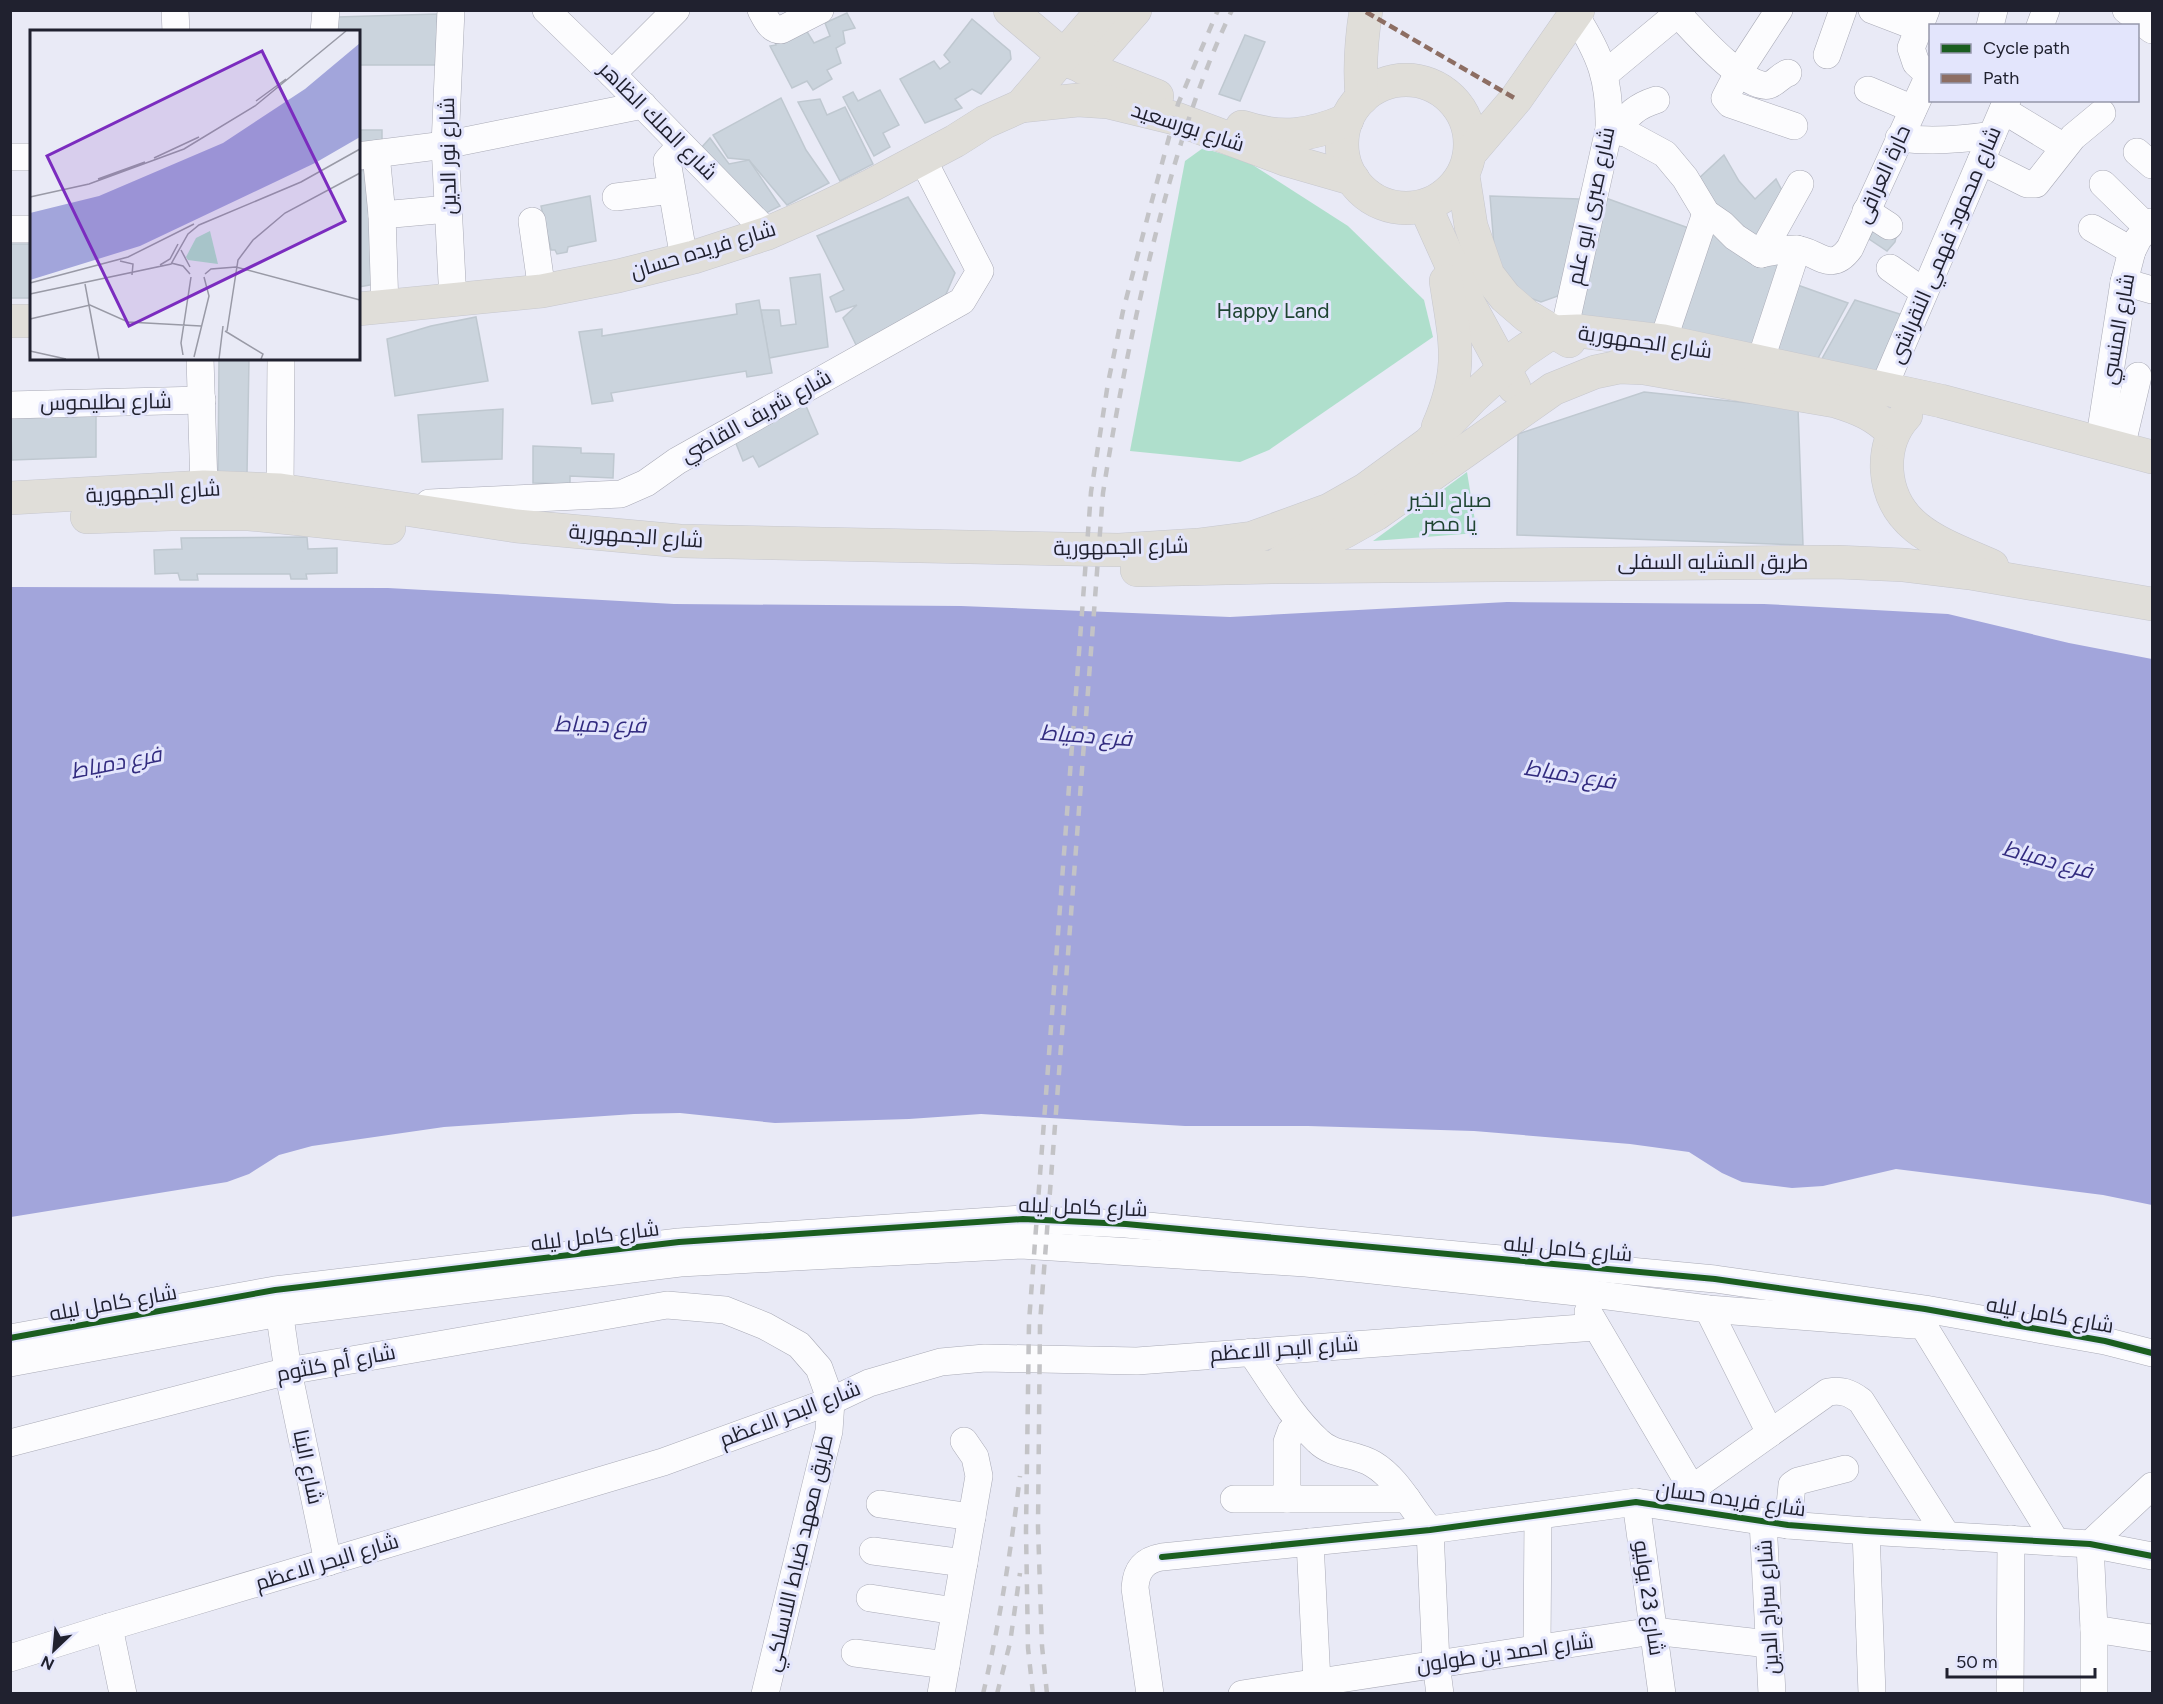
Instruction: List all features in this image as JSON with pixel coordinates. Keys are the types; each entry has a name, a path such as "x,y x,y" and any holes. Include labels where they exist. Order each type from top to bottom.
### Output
{"main road":[{"path":"1010,10 1073,62"},
{"path":"1073,62 1103,10"},
{"path":"1021,106 1135,10"},
{"path":"1429,443 1447,405 1456,361 1454,322 1431,219 1440,199 1453,189 1466,164 1577,13"},
{"path":"1361,14 1360,69 1355,109 1342,140 1344,160 1353,179 1367,194 1384,204 1405,208 1431,219 1469,304 1515,389 1535,402"},
{"name":"شارع بورسعيد","path":"1073,62 1212,117 1273,135 1298,135 1324,130 1355,109"},
{"path":"1355,109 1379,87 1398,81 1417,81 1436,87 1452,99 1464,115 1470,134 1466,164 1472,226 1488,275 1505,297 1527,316 1558,332 1578,346 1588,358 1595,372"},
{"name":"شارع بورسعيد","path":"1021,106 1065,100 1108,102 1174,118 1287,160 1353,179"},
{"name":"شارع فريده حسان","path":"372,308 542,291 618,276 684,259 768,233 872,185 985,122 1021,106"},
{"path":"10,321 30,321"},
{"name":"شارع الجمهورية","path":"10,498 204,487 280,490 516,526 680,541 1131,549 1198,545 1252,538 1329,510 1366,489 1429,443 1472,398 1521,353 1558,332 1578,331 1664,341 1941,401 2152,457"},
{"name":"شارع الجمهورية","path":"10,521 171,514 249,514 402,530 586,554 679,561 1119,571 1271,567 1376,514 1554,389 1595,372 1619,367 1644,368 1835,401 1859,408 1881,420 1893,433"},
{"path":"1941,401 1921,406 1905,417 1893,433 1887,458 1888,484 1898,508 1915,528 1937,542 2036,586"},
{"name":"طريق المشايه السفلى","path":"1271,567 1837,561 1904,565 1970,573 2152,604"}],"street":[{"path":"175,10 176,30"},
{"path":"324,30 326,10"},
{"name":"شارع نور الدين","path":"451,10 445,145 453,301"},
{"name":"شارع الملك الظاهر","path":"546,10 768,233"},
{"path":"612,74 676,10"},
{"path":"761,10 770,26 782,30 820,10"},
{"path":"1779,10 1732,83 1726,101 1794,126"},
{"path":"1827,55 1844,10"},
{"path":"1872,10 1922,19 1911,48 1912,56 1916,63 1929,74"},
{"path":"2126,10 2152,30"},
{"path":"1605,74 1680,12 1727,65 1732,83"},
{"name":"شارع صبرى ابو علم","path":"1558,332 1613,130 1605,74 1593,43 1577,13"},
{"path":"1732,83 1769,85 1788,73"},
{"name":"حارة العراقى","path":"1797,249 1827,260 1843,258 1850,248 1929,77"},
{"path":"1868,90 1913,109"},
{"path":"1656,100 1640,105 1613,130 1648,143 1665,154 1685,178 1706,213 1735,237 1761,254 1797,249 1760,362"},
{"path":"372,308 382,215 368,155 445,145 643,105"},
{"path":"2005,105 2064,147"},
{"name":"شارع محمود فهمي النقراشى","path":"1883,389 2005,105"},
{"path":"1981,161 2032,185 2040,182 2064,147 2102,113"},
{"path":"1899,138 1930,142 1992,135"},
{"path":"681,145 667,161 684,259"},
{"path":"10,157 30,157"},
{"name":"شارع شريف القاضي","path":"380,505 621,494 646,483 677,461 962,301 980,271 922,158"},
{"path":"1761,254 1800,184"},
{"path":"2103,184 2150,225"},
{"path":"616,197 671,190"},
{"path":"382,215 448,209"},
{"path":"1866,211 1889,226"},
{"path":"1664,341 1706,213"},
{"path":"532,221 542,291"},
{"name":"شارع المنسي","path":"2110,446 2124,282 2132,251 2150,225"},
{"path":"2092,228 2132,251"},
{"path":"10,229 30,229"},
{"path":"1890,268 1924,292"},
{"path":"2124,282 2152,290"},
{"path":"200,360 204,487"},
{"path":"280,490 281,360"},
{"path":"2110,446 2138,376"},
{"name":"شارع بطليموس","path":"10,405 202,400"},
{"name":"شارع كامل ليله","path":"10,1338 679,1242 1023,1219 1126,1224 1689,1276 1975,1318 2105,1341 2152,1353"},
{"name":"شارع كامل ليله","path":"10,1363 277,1301 680,1263 1021,1245 1306,1263 1701,1307 1923,1325 1955,1323 1975,1318"},
{"path":"1689,1276 1683,1290 1701,1307 1770,1433"},
{"path":"1701,1307 1717,1295 1715,1280"},
{"path":"1576,1292 1706,1513"},
{"name":"شارع البنا","path":"277,1301 288,1371 328,1562"},
{"name":"شارع أم كلثوم","path":"10,1443 288,1371 667,1305"},
{"name":"طريق معهد ضباط اللاسلكي","path":"667,1305 724,1310 765,1326 799,1345 819,1368 831,1401 829,1431 765,1694"},
{"path":"1923,1325 2056,1542"},
{"name":"شارع البحر الاعظم","path":"10,1658 663,1462 831,1401 869,1383 941,1362 1007,1358 1137,1361 1596,1327"},
{"path":"1251,1352 1300,1423 1319,1443 1332,1451 1370,1462 1385,1472 1396,1483 1430,1530 1436,1663 1440,1694"},
{"path":"1693,1488 1828,1392 1841,1390 1861,1401 1947,1536"},
{"path":"1287,1499 1287,1442 1291,1431 1300,1423"},
{"path":"941,1694 979,1476 975,1457 964,1441"},
{"name":"شارع سراج الدين","path":"1773,1694 1769,1644 1776,1523 1792,1485 1798,1480 1845,1469"},
{"path":"2094,1694 2090,1544 2152,1489"},
{"path":"1234,1499 1407,1499"},
{"name":"شارع فريده حسان","path":"1150,1694 1135,1579 1138,1570 1145,1563 1162,1557 1430,1530 1636,1502 1776,1523 1866,1531 2090,1544 2152,1556"},
{"name":"شارع 23 يوليو","path":"1636,1502 1662,1694"},
{"path":"880,1504 972,1517"},
{"path":"1537,1648 1538,1516"},
{"path":"1866,1531 1872,1694"},
{"path":"2010,1694 2011,1539"},
{"path":"1310,1542 1317,1682"},
{"path":"873,1551 964,1563"},
{"path":"870,1598 955,1611"},
{"path":"109,1627 123,1694"},
{"path":"2094,1629 2152,1638"},
{"name":"شارع احمد بن طولون","path":"1242,1694 1653,1631 1769,1644"},
{"path":"855,1653 946,1665"}],"green space":[{"name":"Happy Land","path":"1203,148 1248,162 1348,226 1424,300 1433,337 1269,450 1240,462 1130,451 1185,161"},
{"name":"صباح الخير يا مصر","path":"1467,472 1477,533 1373,541"}],"water":[{"name":"فرع دمياط","path":"11,587 388,588 674,604 961,606 1230,617 1507,602 1764,604 1948,614 2069,643 2152,659 2152,1205 2103,1195 1896,1169 1823,1186 1792,1188 1742,1182 1722,1173 1689,1152 1630,1144 1474,1131 1308,1126 1185,1126 981,1114 909,1119 775,1123 680,1113 444,1127 312,1146 279,1155 249,1174 227,1182 11,1217"}],"building":[{"path":"847,13 855,28 843,31 845,43 836,48 841,63 827,70 832,79 813,90 807,81 792,88 770,46 776,45 772,32 803,25 814,43 830,36 825,23"},
{"path":"437,14 440,65 360,65 360,30 337,30 337,17"},
{"path":"972,19 1010,51 1011,59 981,94 972,89 955,99 962,108 925,123 900,79 934,61 940,69 950,62 944,55"},
{"path":"1245,35 1265,42 1240,101 1219,94"},
{"path":"880,90 899,125 883,133 890,147 874,156 843,97 853,92 858,101"},
{"path":"781,98 806,150 829,183 787,205 749,160 728,158 713,135"},
{"path":"820,99 827,115 845,107 873,164 840,181 798,102"},
{"path":"360,130 382,130 382,147 360,154"},
{"path":"710,138 729,164 749,160 780,206 754,219 693,157"},
{"path":"1724,155 1739,181 1755,199 1776,179 1785,196 1777,225 1749,240 1716,213 1696,181"},
{"path":"369,170 382,283 360,287 360,171"},
{"path":"590,196 596,241 568,247 567,252 557,254 555,250 551,250 541,206"},
{"path":"1490,196 1580,199 1565,285 1558,296 1541,302 1530,298 1522,292 1495,259"},
{"path":"908,197 955,273 941,306 859,351 843,318 857,305 836,312 830,297 844,290 817,236"},
{"path":"1603,197 1694,230 1659,331 1579,321"},
{"path":"1877,222 1897,233 1895,242 1887,251 1869,239"},
{"path":"1707,229 1794,249 1756,355 1670,333"},
{"path":"10,244 30,244 30,298 10,298"},
{"path":"820,274 828,347 769,358 761,310 779,310 781,326 796,324 790,278"},
{"path":"1792,283 1848,303 1817,360 1768,354"},
{"path":"759,300 772,373 747,377 746,371 611,393 613,401 592,404 579,332 602,329 602,336 737,314 736,304"},
{"path":"1855,300 1906,316 1877,376 1819,364"},
{"path":"476,317 488,381 395,396 387,339 431,326"},
{"path":"219,360 249,360 247,474 218,474"},
{"path":"1644,392 1798,408 1803,545 1517,535 1518,434"},
{"path":"803,399 818,434 759,467 753,456 743,461 733,436"},
{"path":"503,409 502,459 422,462 418,415"},
{"path":"10,410 96,410 96,457 12,460"},
{"path":"533,446 581,448 581,453 614,454 613,478 570,476 570,484 533,483"},
{"path":"307,537 308,549 337,548 337,573 306,574 307,579 291,579 290,574 197,574 198,580 180,580 178,573 155,574 154,550 182,549 181,538"}],"railway":[{"path":"1033,1694 1028,1648 1026,1531 1029,1322 1091,492 1108,383 1123,311 1150,208 1178,104 1218,10"},
{"path":"1047,1694 1042,1646 1038,1527 1040,1323 1103,493 1127,359 1165,198 1199,89 1232,10"},
{"path":"983,1694 1005,1585 1020,1476"},
{"path":"997,1694 1010,1643 1020,1573"}],"marked path":[{"path":"1366,12 1516,99"}],"cycle path":[{"path":"10,1338 275,1290 679,1242 1023,1219 1126,1224 1715,1279 1925,1309 2105,1341 2152,1353"},
{"path":"1162,1557 1430,1530 1636,1502 1788,1525 2090,1544 2152,1556"}]}
